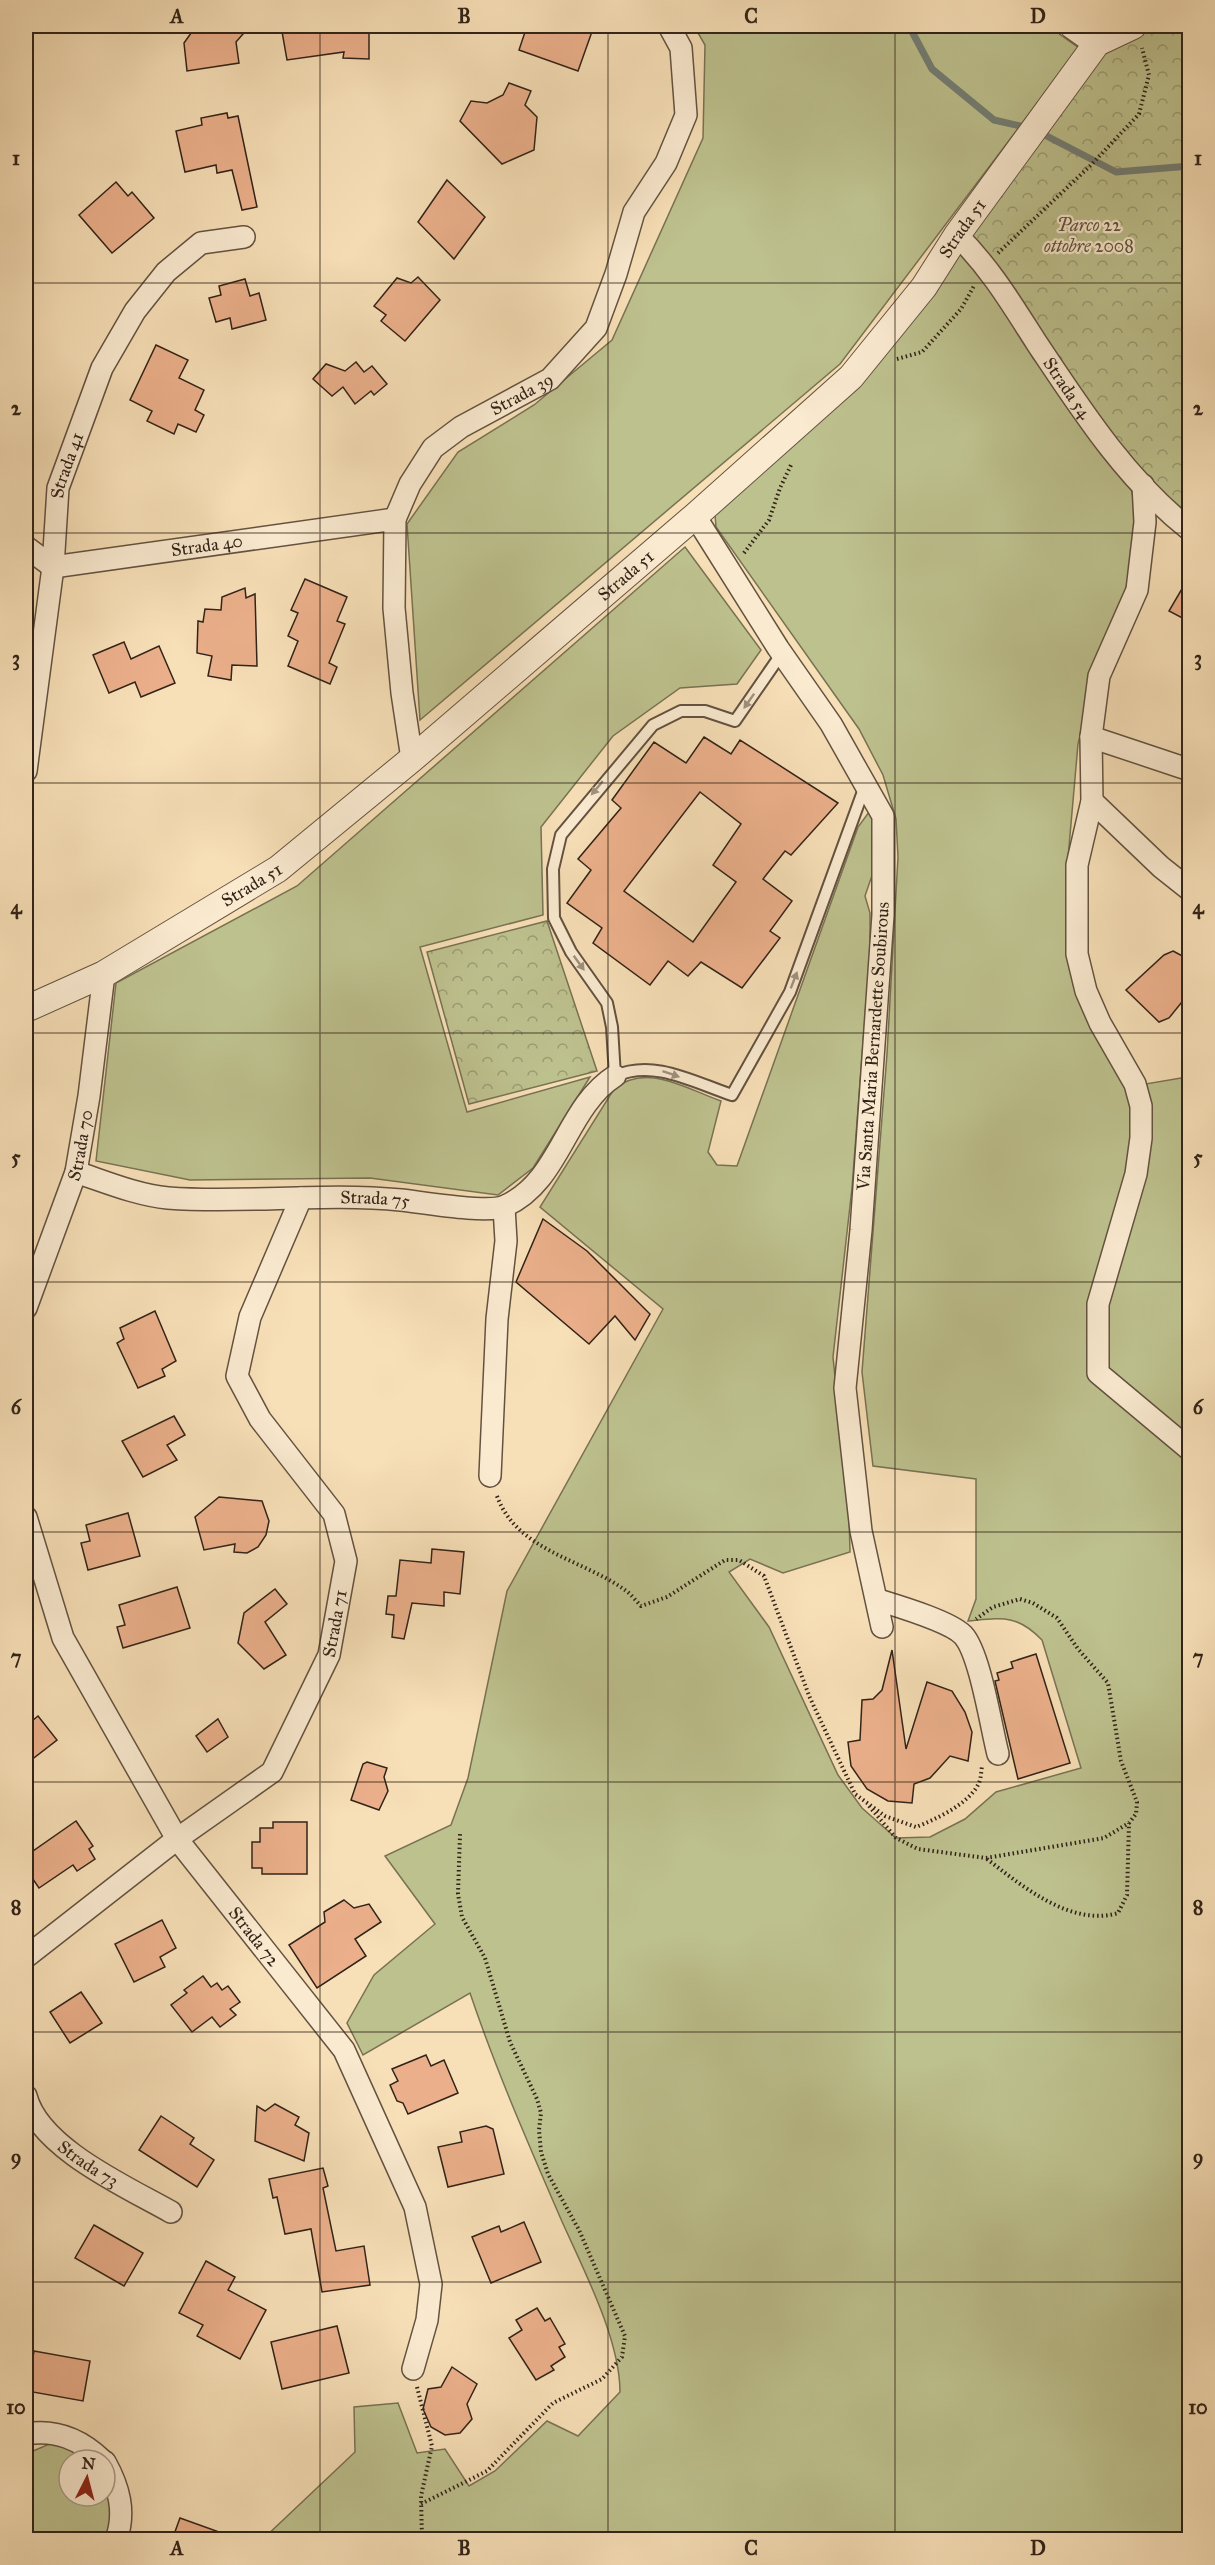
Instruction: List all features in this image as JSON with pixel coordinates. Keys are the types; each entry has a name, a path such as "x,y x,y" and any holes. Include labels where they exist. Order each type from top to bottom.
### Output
{"street":[{"name":"Strada 39","path":"412,759 402,693 394,608 395,519 410,484 433,448 460,427 550,379 596,328 616,274 634,212 666,163 686,116 681,48 669,26"},
{"path":"1072,26 1097,43 1137,35"},
{"name":"Strada 51","path":"26,1009 104,974 278,869 412,759 851,377 924,287 957,236 1097,43"},
{"name":"Strada 54","path":"957,236 984,262 1086,418 1143,485 1190,530"},
{"name":"Strada 41","path":"26,771 53,567 58,488 102,368 135,311 166,272 201,243 244,237"},
{"path":"1143,485 1144,522 1137,590 1099,676 1092,737 1092,801 1077,865 1077,954 1086,991 1100,1023 1136,1084 1141,1106 1141,1138 1136,1174 1098,1304 1098,1373 1190,1450"},
{"name":"Via Santa Maria Bernardette Soubirous","path":"694,516 782,653 831,724 883,816 883,904 861,1230 844,1388 861,1531 878,1600 882,1627"},
{"name":"Strada 40","path":"53,567 395,519"},
{"path":"26,547 53,567"},
{"path":"1092,737 1190,770"},
{"path":"1092,801 1161,867 1190,890"},
{"name":"Strada 70","path":"26,1308 76,1172 89,1096 104,974"},
{"path":"490,1476 497,1319 506,1241 504,1207 541,1179 593,1094 615,1076"},
{"name":"Strada 75","path":"76,1172 125,1189 167,1198 388,1198 478,1208 504,1207"},
{"name":"Strada 71","path":"26,1958 177,1839 272,1772 329,1655 346,1561 334,1514 260,1419 237,1376 250,1317 301,1198"},
{"name":"Strada 72","path":"26,1517 63,1638 177,1839 344,2050 415,2207 431,2284 427,2320 413,2369"},
{"path":"878,1600 911,1611 962,1634 973,1649 995,1744"},
{"name":"Strada 73","path":"26,2096 46,2132 95,2169 171,2212"},
{"path":"26,2434 39,2432 64,2435 90,2448"},
{"path":"116,2540 122,2509 117,2484"}],"lane":[{"path":"782,653 735,721 705,711 681,711 653,725 561,835 553,869 554,918 571,952 607,1003 612,1028 615,1076 631,1069 656,1070 732,1095 790,992 866,783"}],"path":[{"path":"890,362 922,352 961,309 984,262 1005,248 1139,114 1149,75 1137,35"},
{"path":"731,571 769,520 780,488 795,460"},
{"path":"490,1476 501,1508 519,1529 548,1551 624,1590 641,1606 667,1598 725,1560 739,1560 764,1576 788,1634 810,1698 855,1794 885,1816 916,1827 935,1819 966,1798 978,1784 985,1749 995,1744"},
{"path":"865,1801 896,1838 918,1849 986,1858 1104,1838 1129,1823 1136,1814 1137,1802 1121,1761 1108,1683 1078,1649 1057,1618 1033,1603 1020,1599 993,1607 974,1620 962,1634"},
{"path":"986,1858 1038,1896 1076,1913 1102,1918 1118,1913 1127,1895 1129,1823"},
{"path":"421,2504 487,2471 553,2403 602,2379 622,2357 625,2336 579,2230 548,2174 541,2152 539,2130 541,2113 537,2099 510,2042 485,1958 462,1917 458,1894 460,1834"},
{"path":"413,2369 432,2446 421,2504 422,2540"}],"green space":[{"path":"694,26 1048,26 1079,48 840,364 420,720 407,524 458,452 534,405 612,340 703,138 705,45"},
{"name":"Parco 22 ottobre 2008","path":"1164,26 1189,26 1189,521 1141,478 962,232 1104,48 1142,30"},
{"path":"959,250 1000,300 1033,358 1130,480 1136,515 1130,572 1120,612 1098,658 1078,744 1068,858 1066,920 1070,960 1128,1087 1181,1078 1189,1087 1189,2539 262,2540 355,2452 354,2407 398,2403 417,2453 445,2449 469,2486 495,2471 547,2421 578,2436 620,2392 614,2349 607,2326 513,2106 470,1993 363,2055 347,2023 374,1975 435,1924 385,1856 451,1825 468,1778 507,1591 663,1309 540,1207 614,1089 626,1081 639,1078 667,1080 721,1101 708,1152 717,1165 737,1166 858,827 872,808 878,858 865,896 870,913 870,952 852,1188 833,1357 849,1515 850,1552 783,1573 750,1559 729,1572 769,1627 838,1775 862,1808 896,1838 930,1837 965,1819 996,1792 1081,1768 1042,1640 1017,1622 1000,1619 968,1621 976,1599 976,1479 873,1466 862,1372 887,1054 898,857 896,819 883,775 859,729 716,527 715,515 853,385"},
{"path":"685,547 761,650 737,684 680,688 613,736 541,827 543,915 420,947 467,1112 590,1077 533,1168 498,1195 370,1178 190,1180 96,1161 116,983 297,886"},
{"path":"547,921 597,1071 469,1104 427,952"},
{"path":"54,2442 67,2448 57,2448 57,2508 113,2508 106,2539 26,2540 26,2454"}],"building":[{"path":"196,26 250,26 236,42 239,63 187,71 184,43"},
{"path":"281,26 369,26 369,59 343,58 344,52 287,60"},
{"path":"527,26 594,26 578,71 519,50"},
{"path":"509,83 531,91 525,105 537,117 534,150 502,164 460,121 471,101 487,103 503,95"},
{"path":"227,113 228,118 238,116 257,207 242,210 232,170 217,173 216,165 185,172 176,131 202,125 201,118"},
{"path":"447,180 485,217 454,259 418,222"},
{"path":"116,182 128,196 132,192 154,218 112,253 79,215"},
{"path":"418,277 440,300 405,341 381,321 386,315 374,306 397,278 411,283"},
{"path":"245,279 250,296 259,293 266,320 232,329 230,318 216,322 209,298 221,295 219,286"},
{"path":"156,345 188,360 179,378 204,390 195,410 204,415 196,432 178,424 174,434 147,421 152,411 130,400"},
{"path":"356,362 364,372 372,366 387,384 374,395 371,391 355,404 343,387 332,396 313,379 326,364 345,371"},
{"path":"1190,575 1190,622 1169,611"},
{"path":"305,579 347,597 337,621 345,624 329,663 337,667 330,684 288,666 298,641 288,636 298,613 291,610"},
{"path":"245,588 246,598 255,594 257,666 232,665 231,680 208,676 212,656 197,653 198,621 203,622 205,609 221,610 222,597"},
{"path":"124,642 131,659 159,646 175,683 141,697 135,682 109,693 93,655"},
{"path":"704,737 731,754 740,740 838,803 791,855 785,851 763,879 792,901 770,931 780,938 742,988 701,962 688,976 668,961 650,985 593,943 602,928 567,903 591,870 578,859 621,808 612,800 654,742 686,763","holes":["700,792 741,824 713,865 736,882 693,942 624,891"]},
{"path":"1173,951 1190,960 1190,992 1169,1018 1159,1022 1126,990 1164,955"},
{"path":"543,1219 587,1251 650,1314 635,1340 615,1316 589,1344 516,1282"},
{"path":"155,1311 176,1361 162,1369 165,1376 138,1388 117,1343 124,1339 120,1328"},
{"path":"174,1416 185,1435 167,1445 177,1460 143,1477 122,1441"},
{"path":"219,1497 262,1501 269,1521 266,1535 258,1547 247,1553 234,1552 235,1544 204,1550 195,1517"},
{"path":"128,1513 140,1556 88,1570 81,1543 90,1541 86,1525"},
{"path":"432,1549 464,1552 460,1594 444,1592 444,1606 412,1603 404,1639 392,1637 394,1615 386,1614 388,1596 396,1596 400,1560 431,1563"},
{"path":"177,1587 190,1628 123,1648 117,1627 125,1625 119,1605"},
{"path":"275,1589 287,1604 265,1622 286,1655 264,1669 238,1643 244,1613"},
{"path":"892,1650 906,1749 927,1682 952,1691 965,1712 972,1732 968,1761 950,1756 930,1778 914,1784 912,1803 888,1801 867,1789 851,1766 848,1742 860,1740 862,1700 873,1699 882,1690"},
{"path":"1036,1654 1070,1763 1018,1779 995,1681 999,1680 997,1673 1013,1668 1011,1662"},
{"path":"38,1716 57,1740 26,1764 26,1726"},
{"path":"218,1719 228,1737 207,1752 196,1736"},
{"path":"367,1762 387,1768 384,1777 388,1791 379,1810 351,1800 363,1764"},
{"path":"76,1821 93,1846 89,1849 95,1859 77,1871 73,1865 39,1888 26,1869 26,1856"},
{"path":"273,1822 307,1822 307,1874 262,1874 262,1868 252,1868 252,1842 260,1842 260,1828 273,1828"},
{"path":"344,1900 354,1908 369,1904 381,1922 355,1939 366,1956 317,1988 289,1945 325,1922 324,1912"},
{"path":"162,1920 176,1948 160,1957 165,1967 134,1982 115,1944"},
{"path":"203,1976 211,1987 217,1983 222,1990 228,1986 240,2002 230,2009 236,2015 220,2027 212,2017 192,2032 171,2005 187,1993 184,1990"},
{"path":"81,1992 102,2023 70,2043 50,2012"},
{"path":"426,2055 431,2066 444,2060 458,2093 408,2114 403,2103 397,2101 390,2085 398,2081 392,2069"},
{"path":"275,2104 299,2117 295,2125 309,2133 304,2161 255,2141 257,2106 265,2111"},
{"path":"161,2116 194,2138 190,2144 214,2160 197,2187 139,2150"},
{"path":"486,2126 493,2129 504,2174 448,2187 438,2147 462,2142 460,2132"},
{"path":"323,2168 328,2186 323,2188 336,2251 364,2246 370,2285 322,2292 311,2229 285,2234 277,2197 273,2198 269,2179"},
{"path":"524,2222 541,2262 491,2283 472,2237 499,2226 501,2232"},
{"path":"94,2225 143,2253 124,2286 75,2258"},
{"path":"206,2261 235,2277 228,2290 266,2310 240,2359 197,2336 203,2325 179,2313"},
{"path":"537,2308 545,2321 550,2318 565,2344 559,2347 565,2357 551,2366 554,2370 536,2380 509,2338 522,2330 516,2320"},
{"path":"337,2326 349,2373 282,2389 271,2342"},
{"path":"34,2351 90,2361 83,2401 27,2391"},
{"path":"452,2367 477,2384 467,2404 472,2419 460,2433 445,2435 431,2427 423,2409 428,2389 441,2387"},
{"path":"180,2518 233,2537 233,2540 172,2540"}],"waterway":[{"path":"909,26 932,69 994,120 1029,128"},
{"path":"1039,132 1116,172 1190,166"}]}
